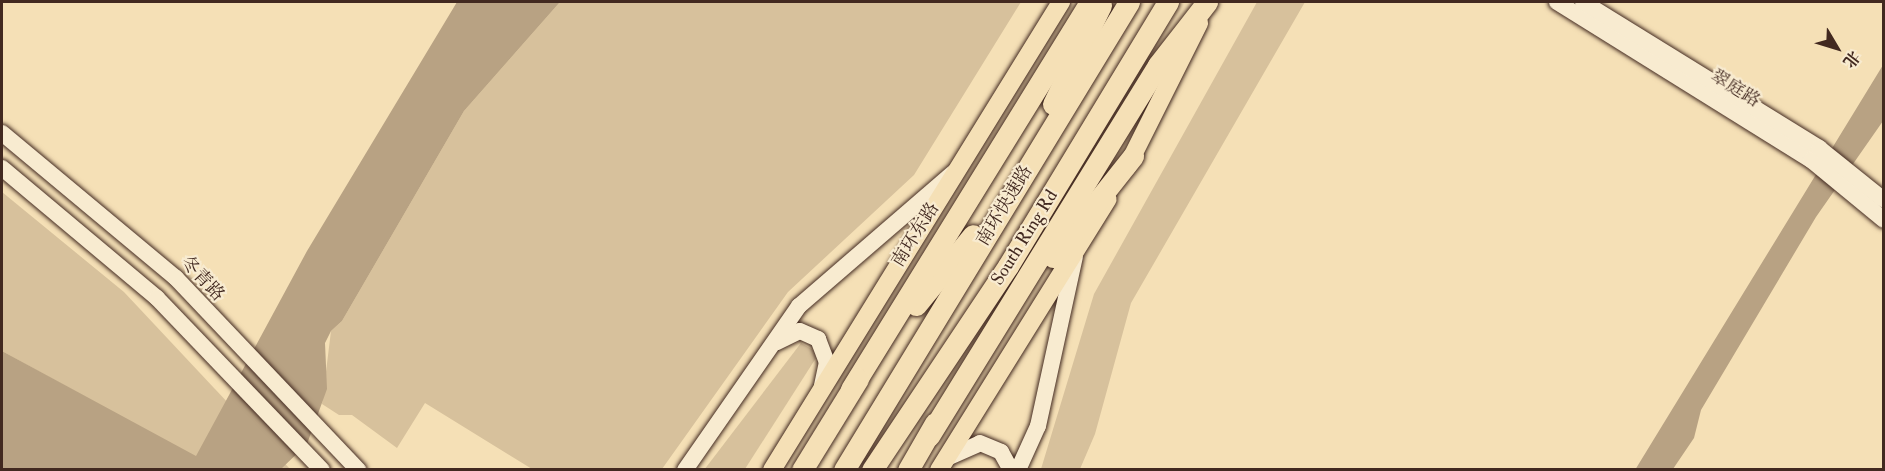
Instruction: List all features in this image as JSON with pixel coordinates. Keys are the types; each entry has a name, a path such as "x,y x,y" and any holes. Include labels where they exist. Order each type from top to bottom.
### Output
{"highway":[{"path":"802,470 1090,2"},
{"path":"1050,109 1102,2"},
{"name":"南环快速路","path":"881,411 973,235 1050,109 1125,2"},
{"name":"南环快速路","path":"844,470 1129,2"},
{"name":"South Ring Rd","path":"872,470 1008,266 1168,2"},
{"path":"971,346 1183,2"},
{"path":"908,470 1158,65 1209,2"},
{"path":"992,333 1133,156"},
{"path":"851,389 973,235"},
{"path":"929,436 1008,266"}],"main road":[{"name":"南环东路","path":"772,470 1061,2"},
{"path":"943,464 1076,254 1133,156 1209,2"},
{"name":"翠庭路","path":"1557,2 1815,154"},
{"name":"翠庭路","path":"1582,2 1884,200"},
{"name":"冬青路","path":"2,133 176,278 242,353 358,470"},
{"path":"2,168 157,298 322,470"},
{"path":"685,470 767,351 831,275 956,171"},
{"name":"翠庭路","path":"1851,180 1884,220"},
{"path":"1018,470 1038,426 1076,254"},
{"path":"767,351 791,332 813,335 826,356 821,390"},
{"path":"943,464 980,443 1001,452 1011,470"}],"shaded area":[{"path":"457,2 560,2 464,111 342,321 331,331 325,343 327,389 307,444 281,469 2,469 2,351 196,456 307,251"},
{"path":"560,2 1021,2 914,175 788,292 662,469 532,469 425,403 397,448 352,415 339,415 322,404 331,331 342,321 464,111"},
{"path":"1257,2 1305,2 1131,303 1095,434 1080,469 1041,469 1094,294"},
{"path":"1883,65 1883,121 1816,217 1701,410 1694,438 1673,469 1635,470"},
{"path":"2,192 124,292 290,469 216,469 2,351"},
{"path":"801,343 815,351 816,358 745,469 704,470"}]}
